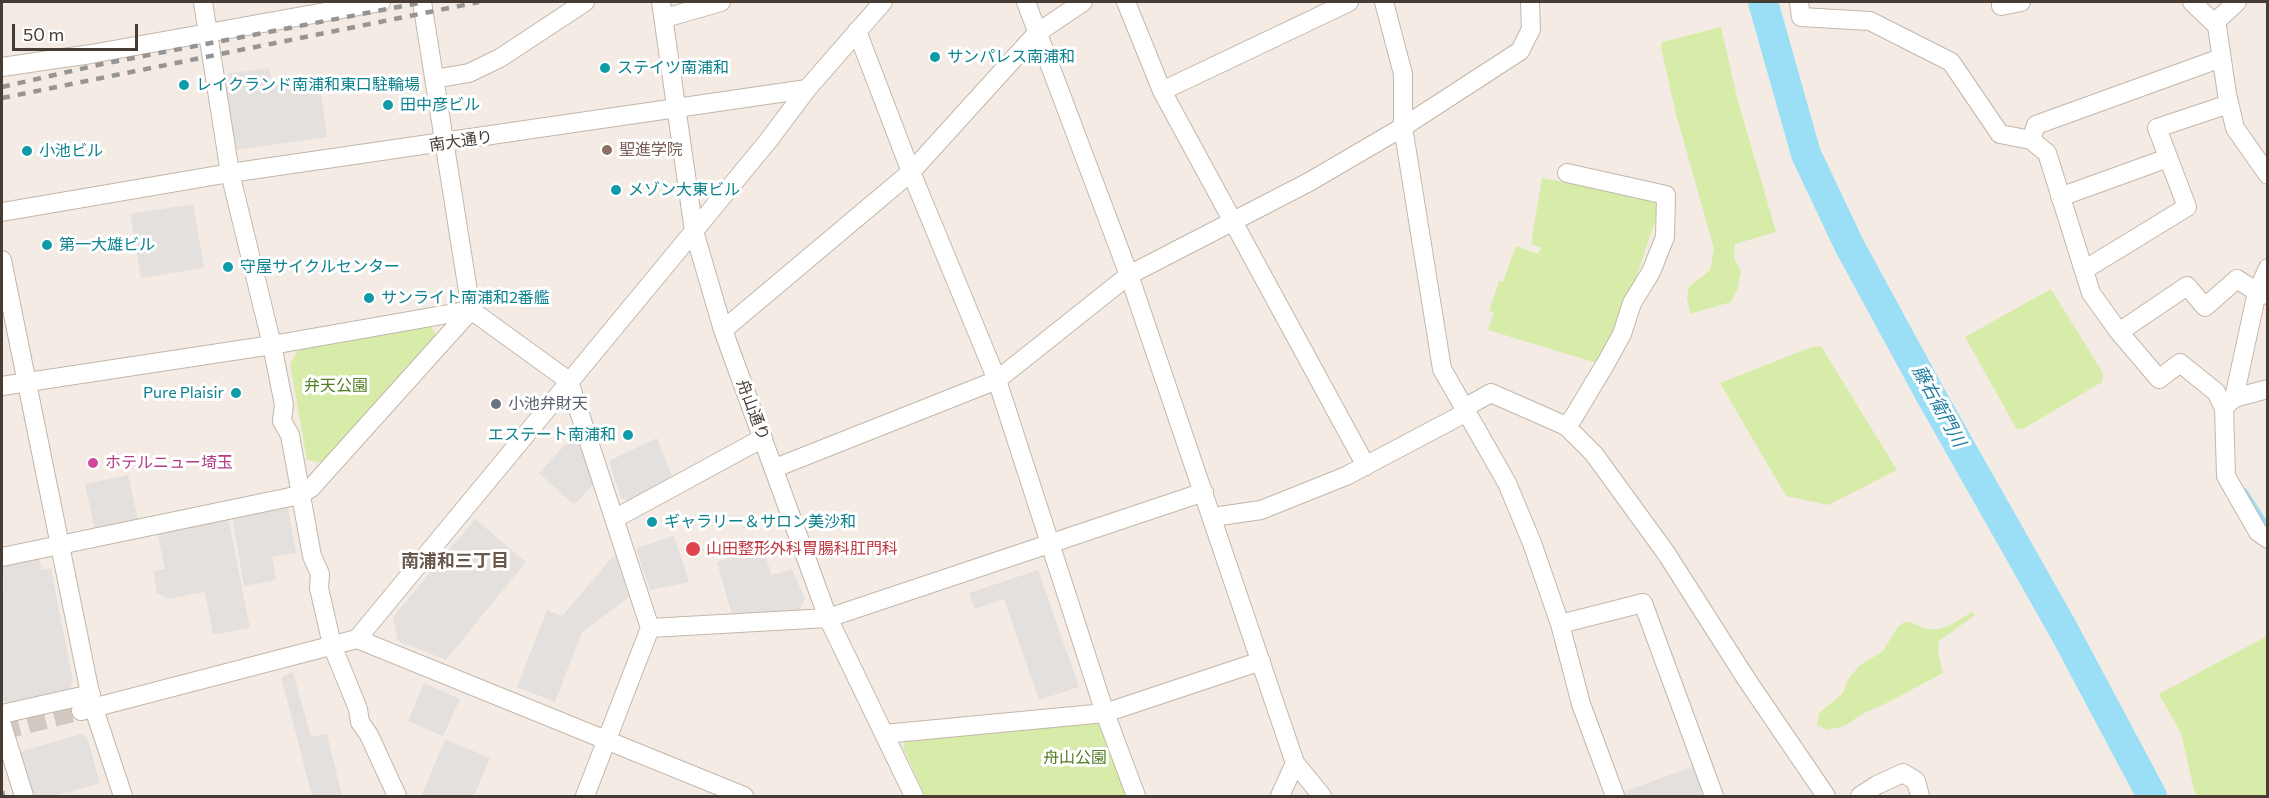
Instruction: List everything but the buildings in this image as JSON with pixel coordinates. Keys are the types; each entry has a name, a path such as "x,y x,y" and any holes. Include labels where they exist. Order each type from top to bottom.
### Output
{"street":[{"path":"203,2 230,173 272,345 284,405 282,421 290,435 312,556 320,574 319,588 332,645 358,709 360,722 369,735 397,796"},
{"path":"2,67 91,54 381,2"},
{"path":"422,2 471,310 569,381 651,628 585,796"},
{"path":"434,79 469,73 500,58 585,2"},
{"path":"663,10 721,2"},
{"path":"357,639 768,141 807,89 883,2"},
{"path":"1026,2 1129,275 1295,763 1322,796"},
{"path":"723,330 911,172 1037,33 1083,2"},
{"path":"1126,2 1162,91 1366,466"},
{"path":"1162,91 1349,2"},
{"path":"1384,2 1403,74 1403,127 1442,369 1507,483 1532,543 1560,624 1581,704 1615,796"},
{"path":"774,468 997,380 1129,275 1309,182 1403,127 1520,51 1531,30 1530,2"},
{"path":"1799,2 1801,17 1870,21 1952,62 2000,134 2031,140 2047,153 2091,293 2119,332 2159,379 2180,363 2229,403"},
{"path":"2001,2 2001,6 2021,2"},
{"path":"2192,2 2217,26 2235,128 2268,175"},
{"path":"2214,23 2237,2"},
{"name":"舟山通り","path":"663,10 694,231 723,330 828,618 914,796"},
{"path":"857,31 911,172 997,380 1105,713 1136,796"},
{"path":"2031,140 2036,125 2221,58"},
{"name":"南大通り","path":"2,212 230,173 807,89"},
{"path":"2084,270 2187,207 2157,128 2229,104"},
{"path":"2060,197 2168,158"},
{"path":"1566,426 1606,363 1622,334 1632,303 1651,272 1665,237 1666,195 1568,173"},
{"path":"2268,268 2229,403 2226,477 2258,532 2268,539"},
{"path":"3,272 59,545 88,704 123,796"},
{"path":"2119,332 2187,286 2205,307 2237,279 2262,294"},
{"path":"2,386 272,345 471,310"},
{"path":"2,557 300,495 311,488 471,310"},
{"path":"2229,403 2268,389"},
{"path":"1213,517 1261,510 1346,476 1465,410 1491,393 1566,426 1594,454 1666,553 1826,796"},
{"path":"616,519 763,438"},
{"path":"651,628 828,618 1204,492"},
{"path":"1560,624 1643,603 1714,796"},
{"path":"2,714 88,704 357,639 744,796"},
{"path":"884,734 1105,713 1261,661"},
{"path":"2,725 24,796"},
{"path":"1280,796 1295,763"},
{"path":"1860,796 1876,785 1904,773 1916,781 1920,796"}],"green space":[{"path":"1721,27 1737,97 1776,232 1735,244 1734,258 1741,271 1737,291 1731,302 1690,314 1687,298 1689,287 1710,270 1714,249 1676,114 1661,48 1662,42"},
{"path":"1542,178 1662,200 1636,278 1600,364 1488,330 1494,312 1489,311 1499,281 1503,282 1516,246 1538,254 1541,248 1531,244"},
{"path":"2051,289 2103,373 2102,382 2023,429 2016,428 1965,337"},
{"name":"弁天公園","path":"431,326 437,337 324,463 307,460 290,364 298,350"},
{"path":"1821,346 1897,470 1828,505 1786,496 1720,383 1812,347"},
{"path":"1972,612 1975,615 1939,641 1938,652 1943,673 1862,714 1845,726 1827,730 1817,725 1819,713 1842,694 1849,678 1859,666 1883,651 1897,628 1904,622 1927,629 1939,629 1951,625"},
{"path":"2267,636 2267,796 2197,796 2181,733 2159,694"},
{"name":"舟山公園","path":"1092,718 1103,724 1128,796 925,796 903,747 907,737"}],"shaded area":[{"path":"269,68 272,84 319,78 327,137 235,150 224,74"},
{"path":"193,204 204,268 141,278 130,214"},
{"path":"577,432 593,485 574,505 539,473"},
{"path":"657,438 672,476 629,501 621,498 609,461"},
{"path":"128,475 138,520 95,530 85,484"},
{"path":"288,508 296,553 272,557 276,580 244,586 232,517"},
{"path":"228,517 250,628 213,635 205,592 168,599 157,593 153,571 165,569 157,531"},
{"path":"475,519 526,562 446,660 398,641 393,617"},
{"path":"674,536 689,582 650,590 636,548"},
{"path":"762,548 772,575 792,569 805,599 799,611 732,615 717,562"},
{"path":"615,554 629,597 582,632 555,702 517,687 547,610 562,616"},
{"path":"39,557 42,569 37,571 51,568 73,682 68,693 14,706 2,700 2,589 4,588 2,564"},
{"path":"1038,570 1079,687 1039,700 1004,599 975,609 969,593"},
{"path":"293,672 311,737 327,734 342,796 312,796 281,677"},
{"path":"424,683 460,699 443,736 408,721"},
{"path":"81,734 87,737 100,783 54,796 32,796 19,752"},
{"path":"445,739 490,758 474,796 422,795"},
{"path":"1697,765 1709,796 1624,796 1623,792"}],"waterway":[{"name":"藤右衛門川","path":"1763,2 1806,154 1849,245 2063,629 2152,796"},
{"path":"2245,491 2268,527"}],"tunnel":[{"path":"2,731 81,711"}],"railway":[{"path":"2,87 102,64 424,2"},
{"path":"2,98 479,2"},
{"path":"2,791 3,796"}],"place":[{"name":"サンパレス南浦和","path":"935,57"},
{"name":"ステイツ南浦和","path":"605,68"},
{"name":"レイクランド南浦和東口駐輪場","path":"184,85"},
{"name":"田中彦ビル","path":"388,105"},
{"name":"聖進学院","path":"607,150"},
{"name":"小池ビル","path":"27,151"},
{"name":"メゾン大東ビル","path":"616,190"},
{"name":"第一大雄ビル","path":"47,245"},
{"name":"守屋サイクルセンター","path":"228,267"},
{"name":"サンライト南浦和2番艦","path":"369,298"},
{"name":"Pure Plaisir","path":"236,393"},
{"name":"小池弁財天","path":"496,404"},
{"name":"エステート南浦和","path":"628,435"},
{"name":"ホテルニュー埼玉","path":"93,463"},
{"name":"ギャラリー＆サロン美沙和","path":"652,522"},
{"name":"山田整形外科胃腸科肛門科","path":"693,549"}],"district":[{"name":"南浦和三丁目","path":"455,561"}]}
